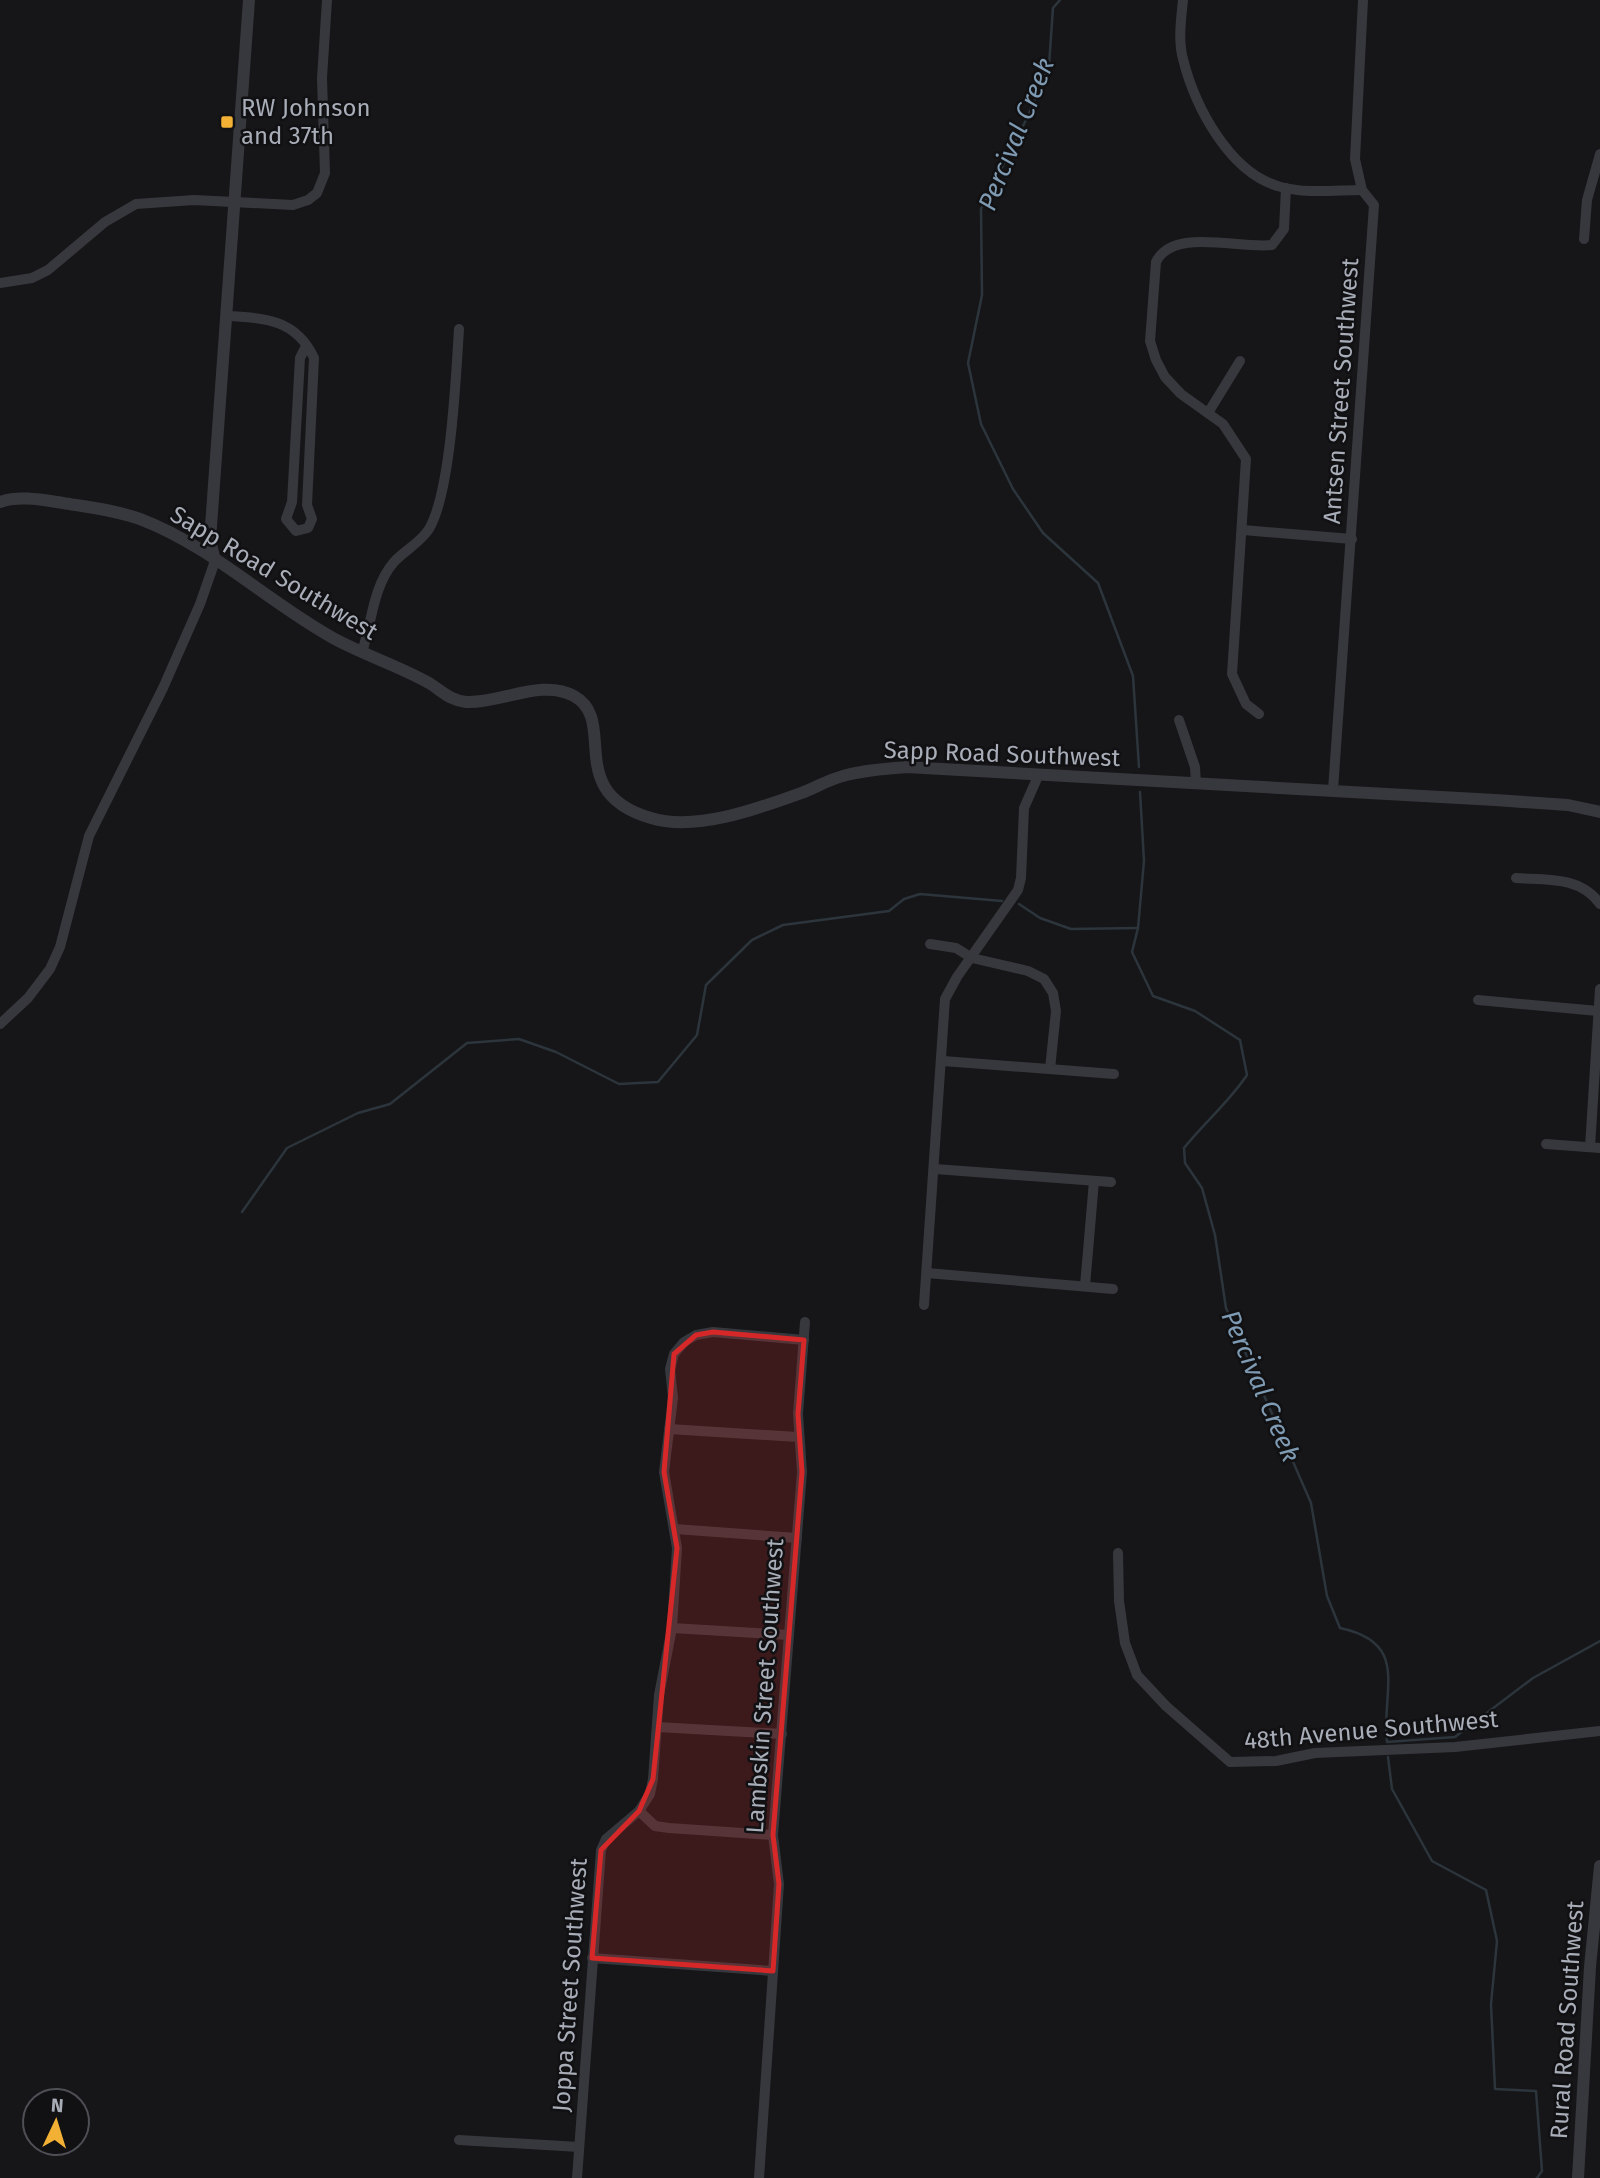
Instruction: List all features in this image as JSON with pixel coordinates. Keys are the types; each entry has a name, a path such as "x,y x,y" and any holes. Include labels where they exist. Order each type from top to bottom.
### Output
{"street":[{"path":"0,1024 28,998 50,969 60,947 89,836 163,688 200,604 215,561 210,540 249,0"},
{"path":"0,283 22,281 48,270 105,222 136,204 159,200 293,205 308,200 322,186 326,160 322,78 327,0"},
{"path":"1183,0 1180,39 1183,60 1203,110 1240,162 1266,182 1286,188 1362,191"},
{"name":"Antsen Street Southwest","path":"1333,790 1374,205 1362,191 1355,159 1363,0"},
{"path":"1584,239 1600,154"},
{"path":"1259,714 1246,704 1232,674 1246,458 1223,424 1181,394 1165,377 1150,341 1156,262 1161,251 1182,242 1272,245 1284,229 1286,188"},
{"path":"227,316 281,322 306,346 316,367 307,505 312,519 308,528 296,531 286,519 292,502 300,358 306,346"},
{"path":"362,652 376,595 386,573 429,529 440,493 448,449 458,329"},
{"path":"1208,412 1241,361"},
{"name":"Sapp Road Southwest","path":"0,502 39,499 98,508 141,520 215,561 332,638 430,684 447,697 464,702 493,702 537,691 559,690 576,696 590,709 599,775 611,799 630,811 676,824 704,821 803,792 842,776 906,768 1543,803 1600,812"},
{"path":"1242,530 1352,539"},
{"path":"1179,720 1195,767 1196,784"},
{"path":"924,1305 943,1061 945,999 1020,883 1024,807 1039,774"},
{"path":"1516,878 1572,883 1587,889 1600,904"},
{"path":"930,944 957,948 972,958 1028,971 1044,979 1053,993 1056,1011 1050,1069"},
{"path":"1546,1144 1595,1148 1600,989"},
{"path":"1478,1000 1598,1011"},
{"path":"943,1061 1114,1074"},
{"path":"935,1168 1111,1182"},
{"path":"1085,1286 1094,1181"},
{"path":"927,1273 1113,1289"},
{"name":"Lambskin Street Southwest","path":"759,2178 779,1884 773,1835 802,1472 798,1437 805,1322"},
{"path":"773,1835 655,1826 639,1811 650,1794 653,1779 659,1695 672,1628 677,1548 664,1472 673,1398 670,1369 674,1354 684,1342 696,1335 713,1332 804,1339"},
{"path":"669,1429 798,1437"},
{"path":"675,1529 797,1538"},
{"name":"48th Avenue Southwest","path":"1118,1553 1120,1611 1125,1643 1137,1675 1166,1706 1230,1762 1276,1761 1315,1753 1455,1747 1600,1731"},
{"path":"672,1628 789,1635"},
{"path":"657,1727 782,1734"},
{"name":"Joppa Street Southwest","path":"577,2178 601,1850 606,1839 639,1811"},
{"name":"Rural Road Southwest","path":"1577,2178 1590,1967 1600,1866"},
{"path":"592,1958 773,1971"},
{"path":"459,2140 579,2147"}],"highlighted area":[{"path":"713,1332 804,1340 798,1414 802,1472 773,1835 779,1884 773,1971 592,1958 601,1850 639,1811 653,1779 677,1548 664,1472 674,1354 696,1335"}],"waterway":[{"name":"Percival Creek","path":"1060,0 1053,8 1049,65 1028,116 981,209 982,295 968,363 981,424 1013,489 1043,533 1098,583 1133,676 1139,767"},
{"name":"Percival Creek","path":"1140,792 1144,861 1138,928 1132,952 1153,996 1195,1011 1240,1040 1247,1075 1184,1148 1185,1163 1202,1188 1215,1235 1226,1308 1311,1503 1327,1596 1340,1628 1362,1635 1376,1645 1384,1657 1388,1671 1387,1742 1455,1737 1533,1678 1600,1641"},
{"path":"242,1212 287,1148 358,1113 390,1104 467,1043 519,1039 556,1052 619,1084 658,1082 697,1035 706,985 752,940 783,925 889,911 904,899 920,894 1002,901"},
{"path":"1019,904 1040,918 1071,929 1138,928"},
{"name":"Percival Creek","path":"1388,1757 1392,1789 1432,1861 1486,1890 1497,1941 1491,2004 1495,2089 1536,2091 1542,2171 1537,2178"}],"place":[{"name":"RW Johnson and 37th","path":"227,122"}]}
